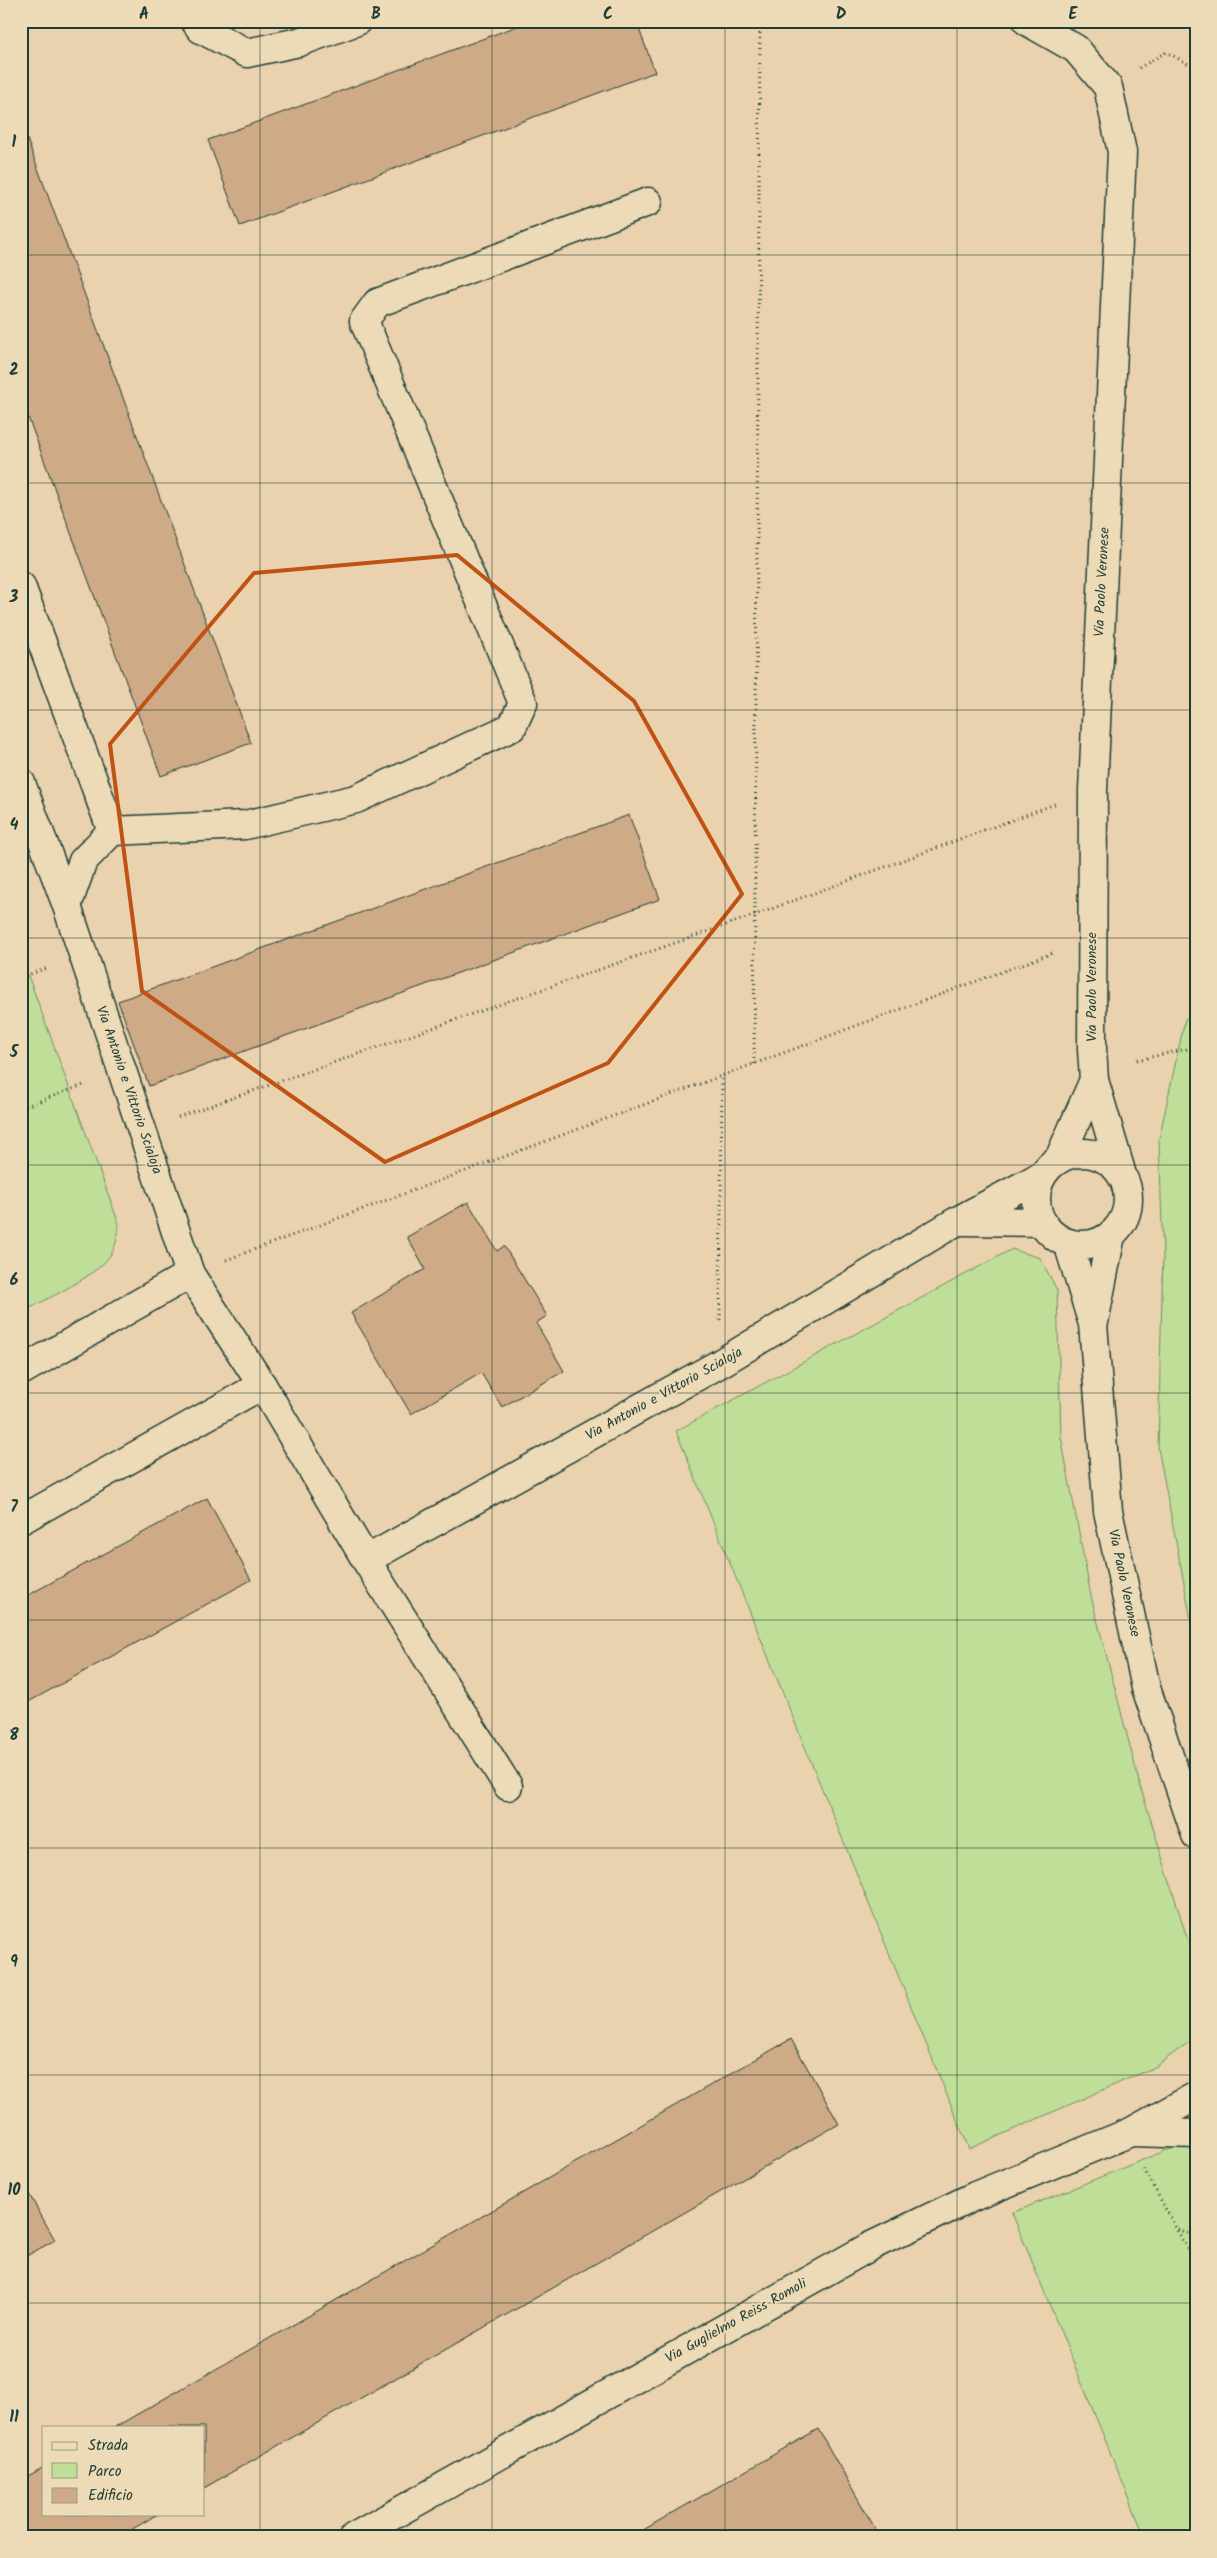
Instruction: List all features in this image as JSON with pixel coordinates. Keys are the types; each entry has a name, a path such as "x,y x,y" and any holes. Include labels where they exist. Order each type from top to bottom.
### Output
{"street":[{"path":"195,21 201,29 247,53 299,42 357,21"},
{"path":"1027,21 1076,49 1108,86"},
{"name":"Via Paolo Veronese","path":"1108,86 1122,152 1093,790 1094,1080 1122,1175"},
{"path":"67,906 83,861 112,831 245,825 356,799 512,727 523,703 364,321 377,302 648,202"},
{"path":"21,586 112,831"},
{"name":"Via Antonio e Vittorio Scialoja","path":"21,783 67,906 190,1274 262,1385 366,1560 508,1786"},
{"name":"Via Paolo Veronese","path":"1050,1168 1094,1080"},
{"path":"1087,1152 1113,1164 1122,1175 1128,1187 1129,1200 1126,1214 1111,1235 1098,1242 1083,1245 1068,1243 1058,1238 1042,1222 1037,1207 1036,1192 1050,1168 1072,1153 1087,1152"},
{"name":"Via Antonio e Vittorio Scialoja","path":"366,1560 719,1364 957,1221 1050,1168"},
{"path":"957,1221 1042,1222"},
{"name":"Via Paolo Veronese","path":"1094,1324 1111,1235"},
{"name":"Via Paolo Veronese","path":"1068,1243 1094,1324 1110,1520 1146,1688 1196,1835"},
{"path":"21,1371 190,1274"},
{"path":"21,1520 262,1385"},
{"path":"1131,2132 1196,2096"},
{"path":"1131,2132 1196,2134"},
{"name":"Via Guglielmo Reiss Romoli","path":"354,2537 871,2246 975,2196 1131,2132"}],"path":[{"path":"754,1064 760,21"},
{"path":"1108,86 1166,52 1196,68"},
{"path":"142,1130 755,916 1093,790"},
{"path":"190,1274 1093,938"},
{"path":"1137,1060 1196,1047"},
{"path":"21,1108 122,1071"},
{"path":"719,1364 722,1076"},
{"path":"1131,2132 1139,2162 1196,2266"},
{"path":"1177,2229 1196,2236"}],"highlighted area":[{"path":"457,555 634,701 742,894 608,1063 385,1162 142,991 110,744 254,573"}],"green space":[{"path":"21,956 119,1224 113,1249 102,1265 81,1280 21,1313"},
{"path":"1196,1014 1196,1646 1158,1448 1163,1255 1159,1139 1185,1019"},
{"path":"1012,1249 1040,1258 1057,1290 1061,1437 1091,1596 1140,1785 1196,1967 1196,2037 1155,2067 969,2149 676,1431"},
{"path":"1190,2144 1196,2145 1196,2537 1145,2537 1012,2213 1167,2150"}],"building":[{"path":"531,21 636,21 655,72 240,226 208,140"},
{"path":"21,123 251,743 161,776 21,398"},
{"path":"629,815 660,899 149,1086 118,1001"},
{"path":"468,1202 497,1251 504,1246 547,1316 536,1323 564,1371 502,1407 481,1373 411,1414 351,1313 425,1269 407,1237"},
{"path":"207,1498 251,1580 21,1706 21,1599"},
{"path":"791,2039 839,2124 205,2487 205,2426 117,2426"},
{"path":"21,2180 55,2240 21,2259"},
{"path":"818,2429 880,2537 631,2537"},
{"path":"42,2468 42,2516 155,2516 119,2537 21,2537 21,2480"}]}
